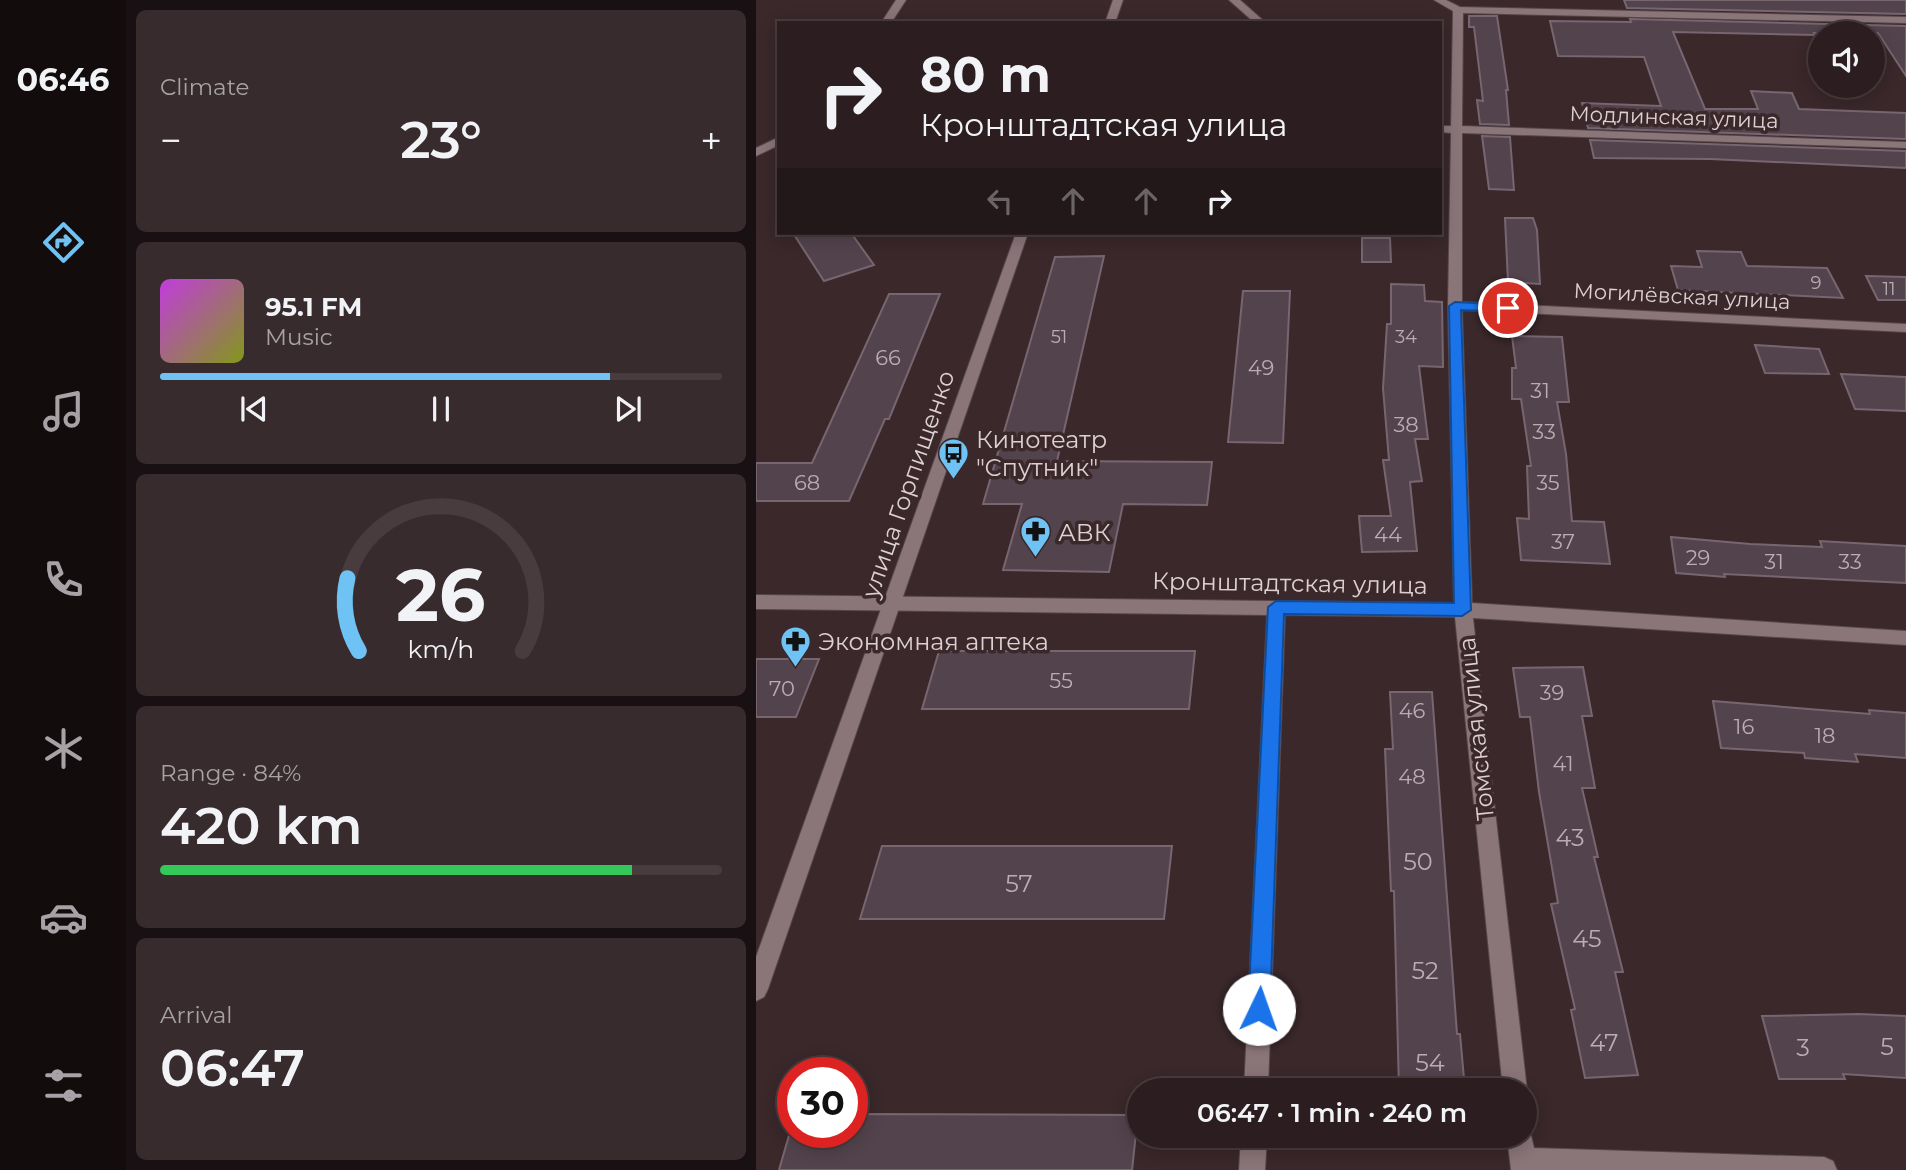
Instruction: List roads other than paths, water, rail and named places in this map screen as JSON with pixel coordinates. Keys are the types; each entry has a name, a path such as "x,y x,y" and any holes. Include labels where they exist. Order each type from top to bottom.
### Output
{"street":[{"path":"887,21 901,0"},
{"path":"1111,21 1118,0"},
{"path":"1234,0 1259,21"},
{"path":"1439,0 1458,10 1906,20"},
{"name":"Томская улица","path":"1458,10 1449,129 1462,610 1515,1078"},
{"name":"Модлинская улица","path":"1449,129 1906,145"},
{"path":"756,153 777,141"},
{"name":"улица Горпищенко","path":"756,989 1021,235"},
{"name":"Могилёвская улица","path":"1455,306 1906,328"},
{"name":"Кронштадтская улица","path":"756,602 1462,610 1906,638"},
{"path":"1256,1078 1276,607"},
{"path":"1252,1170 1253,1148"},
{"path":"1523,1155 1824,1170"}],"place":[{"name":"Кинотеатр \"Спутник\"","path":"953,480"},
{"name":"АВК","path":"1035,559"},
{"name":"Экономная аптека","path":"795,668"}]}
